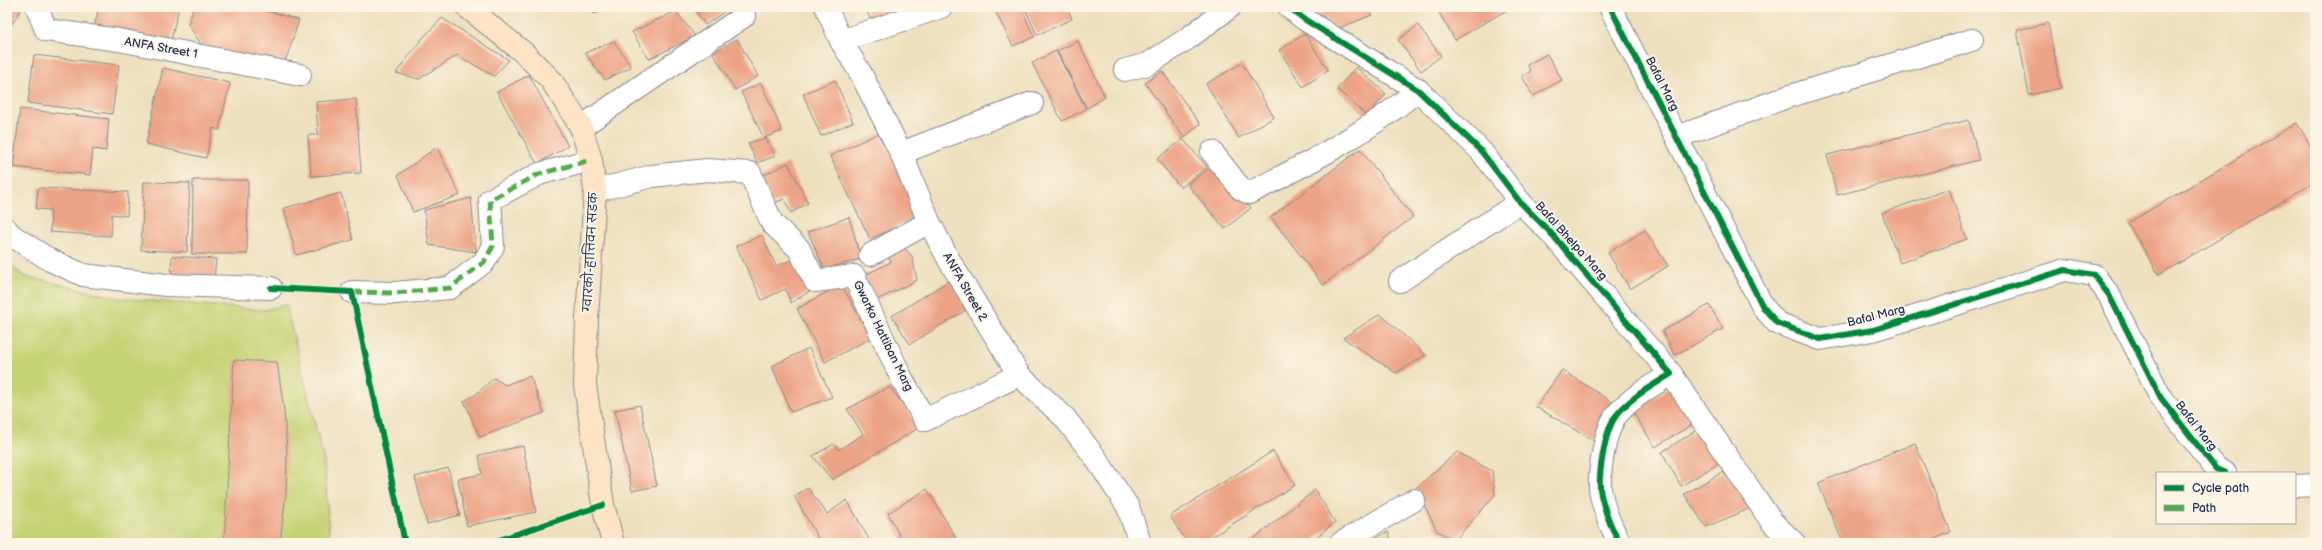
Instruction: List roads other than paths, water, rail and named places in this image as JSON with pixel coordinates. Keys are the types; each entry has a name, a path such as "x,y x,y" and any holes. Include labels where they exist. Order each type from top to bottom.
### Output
{"main road":[{"name":"ग्वारको-हात्तिवन सडक","path":"466,7 524,53 551,80 581,127 591,160 595,191 587,319 585,384 603,505 613,543"}],"street":[{"name":"ANFA Street 1","path":"37,7 46,30 119,40 300,75"},
{"name":"ANFA Street 2","path":"826,7 841,42 860,72 901,153 929,222 952,267 1019,375 1064,417 1095,457 1128,507 1140,543"},
{"path":"841,42 941,7"},
{"path":"1125,70 1148,64 1187,40 1230,7"},
{"name":"Bafal Bhelpa Marg","path":"1288,7 1304,19 1418,90 1481,151 1520,202 1550,232 1671,374 1772,522 1794,543"},
{"name":"Bafal Marg","path":"1610,7 1763,307 1777,323 1820,339 1873,330 2066,270 2094,276 2109,295 2161,398 2216,469 2223,472"},
{"path":"581,127 744,16"},
{"path":"1677,137 1787,98 1972,40"},
{"path":"1212,152 1241,189 1250,193 1295,170 1389,114 1418,90"},
{"path":"901,153 1032,103"},
{"path":"352,292 395,293 450,288 484,262 492,246 490,200 539,174 591,160"},
{"name":"Gwarko Hattiban Marg","path":"595,191 652,176 707,170 750,173 772,223 798,249 815,281 854,276 901,377 925,420 1019,375"},
{"path":"1400,281 1520,202"},
{"path":"870,255 929,222"},
{"path":"7,230 11,235 50,260 83,275 166,285 271,288"},
{"path":"1620,543 1612,529 1600,493 1603,446 1615,417 1640,393 1671,374"},
{"path":"2296,486 2315,485"},
{"path":"1341,543 1414,500"}]}
